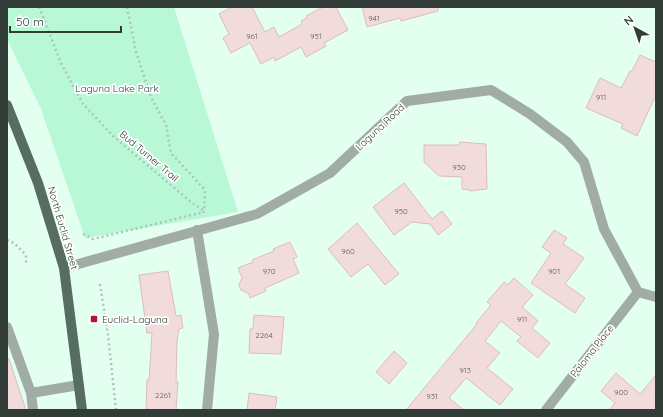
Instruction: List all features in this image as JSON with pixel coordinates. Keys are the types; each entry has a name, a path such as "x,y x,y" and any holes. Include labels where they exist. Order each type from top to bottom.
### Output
{"main road":[{"name":"North Euclid Street","path":"7,105 38,183 64,268 82,410"}],"street":[{"name":"Laguna Road","path":"64,268 257,214 330,173 407,101 491,90 530,114 567,142 584,162 604,229 638,292"},
{"path":"197,230 214,334 207,410"},
{"path":"638,292 656,297"},
{"name":"Paloma Place","path":"546,410 638,292"},
{"path":"7,327 9,343 31,393 33,410"},
{"path":"31,393 79,385"}],"path":[{"name":"Bud Turner Trail","path":"40,7 61,63 83,104 112,136 204,211"},
{"path":"127,7 136,52 151,97 166,125 171,153 205,190 204,211 197,230"},
{"path":"82,234 93,239 204,211"},
{"path":"7,240 14,243 26,255 26,265"},
{"path":"100,284 108,335 116,410"}],"green space":[{"name":"Laguna Lake Park","path":"7,7 174,7 238,212 85,238 41,109 7,39"}],"building":[{"path":"232,7 252,7 265,32 274,27 279,37 302,24 301,21 307,18 306,16 323,7 336,7 348,30 324,43 326,46 306,57 301,47 275,61 274,57 261,64 250,43 231,53 223,38 229,34 219,14"},
{"path":"362,7 438,7 438,11 401,21 400,18 367,27"},
{"path":"640,55 656,62 656,95 637,136 621,128 623,124 586,108 600,78 621,88"},
{"path":"460,142 486,144 487,189 470,191 462,189 462,177 439,176 424,162 424,145 459,145"},
{"path":"404,183 432,219 442,211 452,224 438,235 430,224 412,222 394,235 373,207"},
{"path":"357,223 399,274 385,285 368,264 351,277 328,249"},
{"path":"554,230 567,238 563,244 584,258 565,284 585,298 575,313 531,283 551,253 542,247"},
{"path":"290,242 297,257 293,259 299,273 265,288 266,291 250,298 249,294 241,290 239,285 242,278 238,268 253,262 252,260 274,251 273,249"},
{"path":"168,271 176,316 181,315 183,328 179,329 177,341 176,382 178,382 176,410 153,410 146,409 147,380 149,380 152,333 147,333 139,275"},
{"path":"514,278 533,295 522,307 538,321 532,328 550,343 538,358 517,341 521,337 501,321 485,341 500,353 487,368 513,389 500,405 466,378 449,398 464,410 406,410 477,324 476,323 491,305 487,302 504,282 508,285"},
{"path":"254,315 284,317 281,354 249,353 250,329 253,329"},
{"path":"394,351 407,363 389,384 376,372"},
{"path":"7,359 9,359 26,410 7,410"},
{"path":"616,373 640,394 656,375 656,410 609,410 615,403 601,391"},
{"path":"249,393 277,397 275,410 247,410"}],"place":[{"name":"Euclid-Laguna","path":"94,319"}]}
